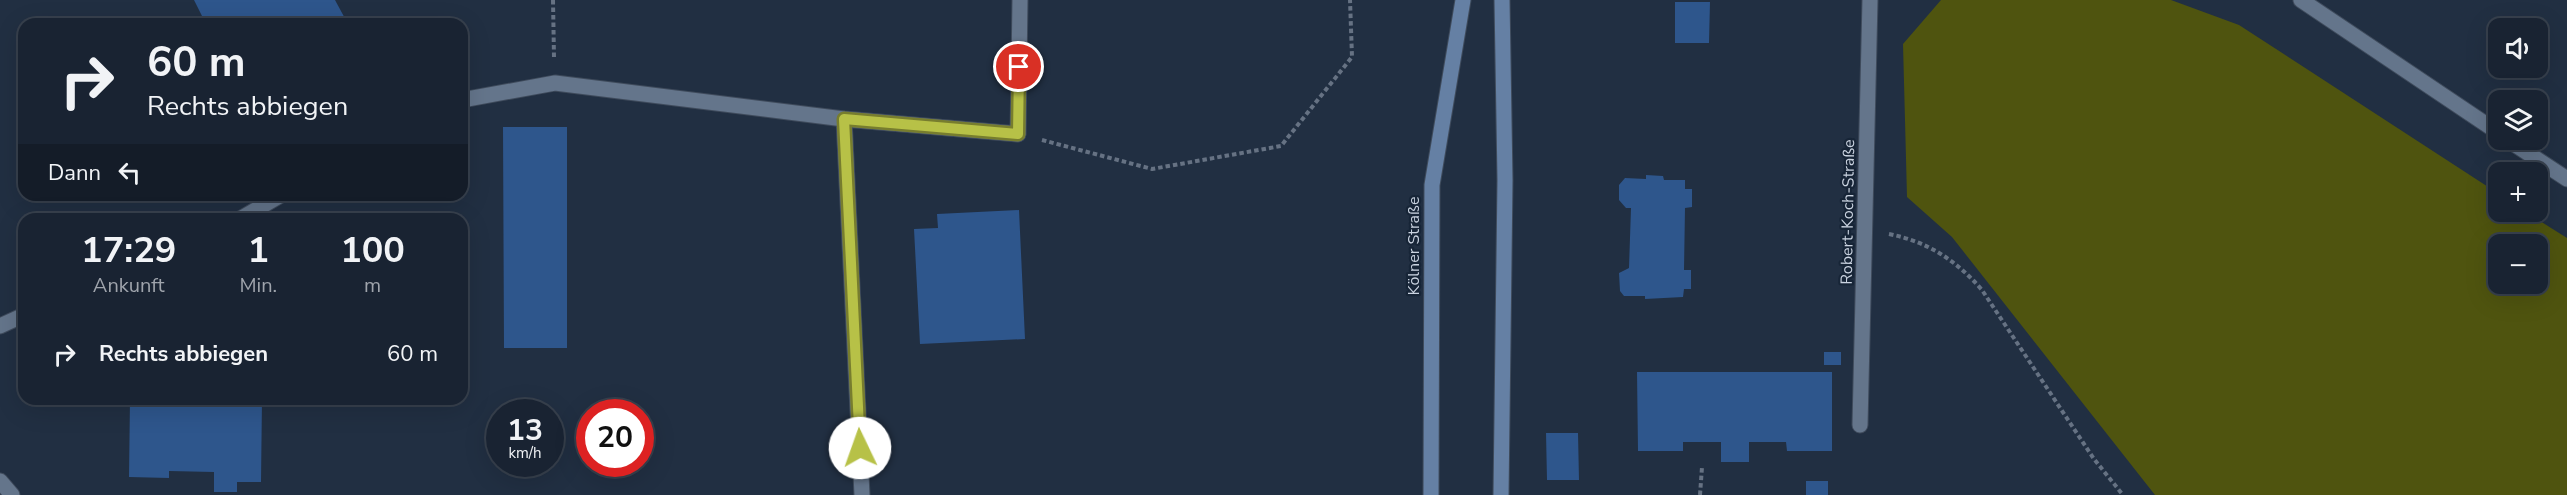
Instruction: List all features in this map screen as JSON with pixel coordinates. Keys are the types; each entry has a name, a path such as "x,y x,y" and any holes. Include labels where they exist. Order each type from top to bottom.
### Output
{"main road":[{"name":"Kölner Straße","path":"1431,495 1432,185 1463,0"},
{"path":"1501,495 1505,180 1502,0"}],"street":[{"path":"468,99 555,83 844,119 1018,134 1020,0"},
{"name":"Robert-Koch-Straße","path":"1860,425 1870,0"},
{"path":"2301,0 2488,126"},
{"path":"844,119 862,495"},
{"path":"2523,150 2567,179"},
{"path":"250,213 271,201"},
{"path":"0,326 18,318"},
{"path":"0,481 12,495"}],"path":[{"path":"553,0 555,83"},
{"path":"1018,134 1152,169 1281,146 1352,57 1350,0"},
{"path":"1865,229 1925,244 1965,270 1982,290 2094,459 2123,495"},
{"path":"1700,495 1702,467"}],"green space":[{"path":"1941,0 2171,0 2239,25 2488,187 2488,222 2542,222 2567,238 2567,495 2155,495 1952,237 1907,197 1903,44"}],"building":[{"path":"194,0 335,0 345,18 223,17 203,18"},
{"path":"1675,2 1710,2 1709,43 1675,43"},
{"path":"503,127 567,127 567,348 504,348"},
{"path":"1646,175 1663,176 1664,180 1685,180 1685,189 1692,189 1692,207 1685,208 1684,270 1691,270 1691,289 1684,289 1683,297 1645,299 1645,296 1624,296 1620,291 1619,273 1629,268 1631,208 1626,208 1619,200 1619,185 1625,178 1646,179"},
{"path":"1019,210 1025,339 920,344 914,229 938,228 937,214"},
{"path":"1824,352 1841,352 1841,365 1824,365"},
{"path":"1637,372 1832,372 1832,451 1787,451 1786,442 1749,442 1749,462 1721,462 1721,442 1683,442 1683,451 1638,451"},
{"path":"130,405 262,405 261,482 237,482 237,492 214,492 214,472 169,471 169,478 129,477"},
{"path":"1546,433 1578,433 1579,480 1547,480"},
{"path":"1806,481 1828,481 1828,495 1806,495"}],"route":[{"path":"860,448 844,119 1018,134 1019,67"}]}
